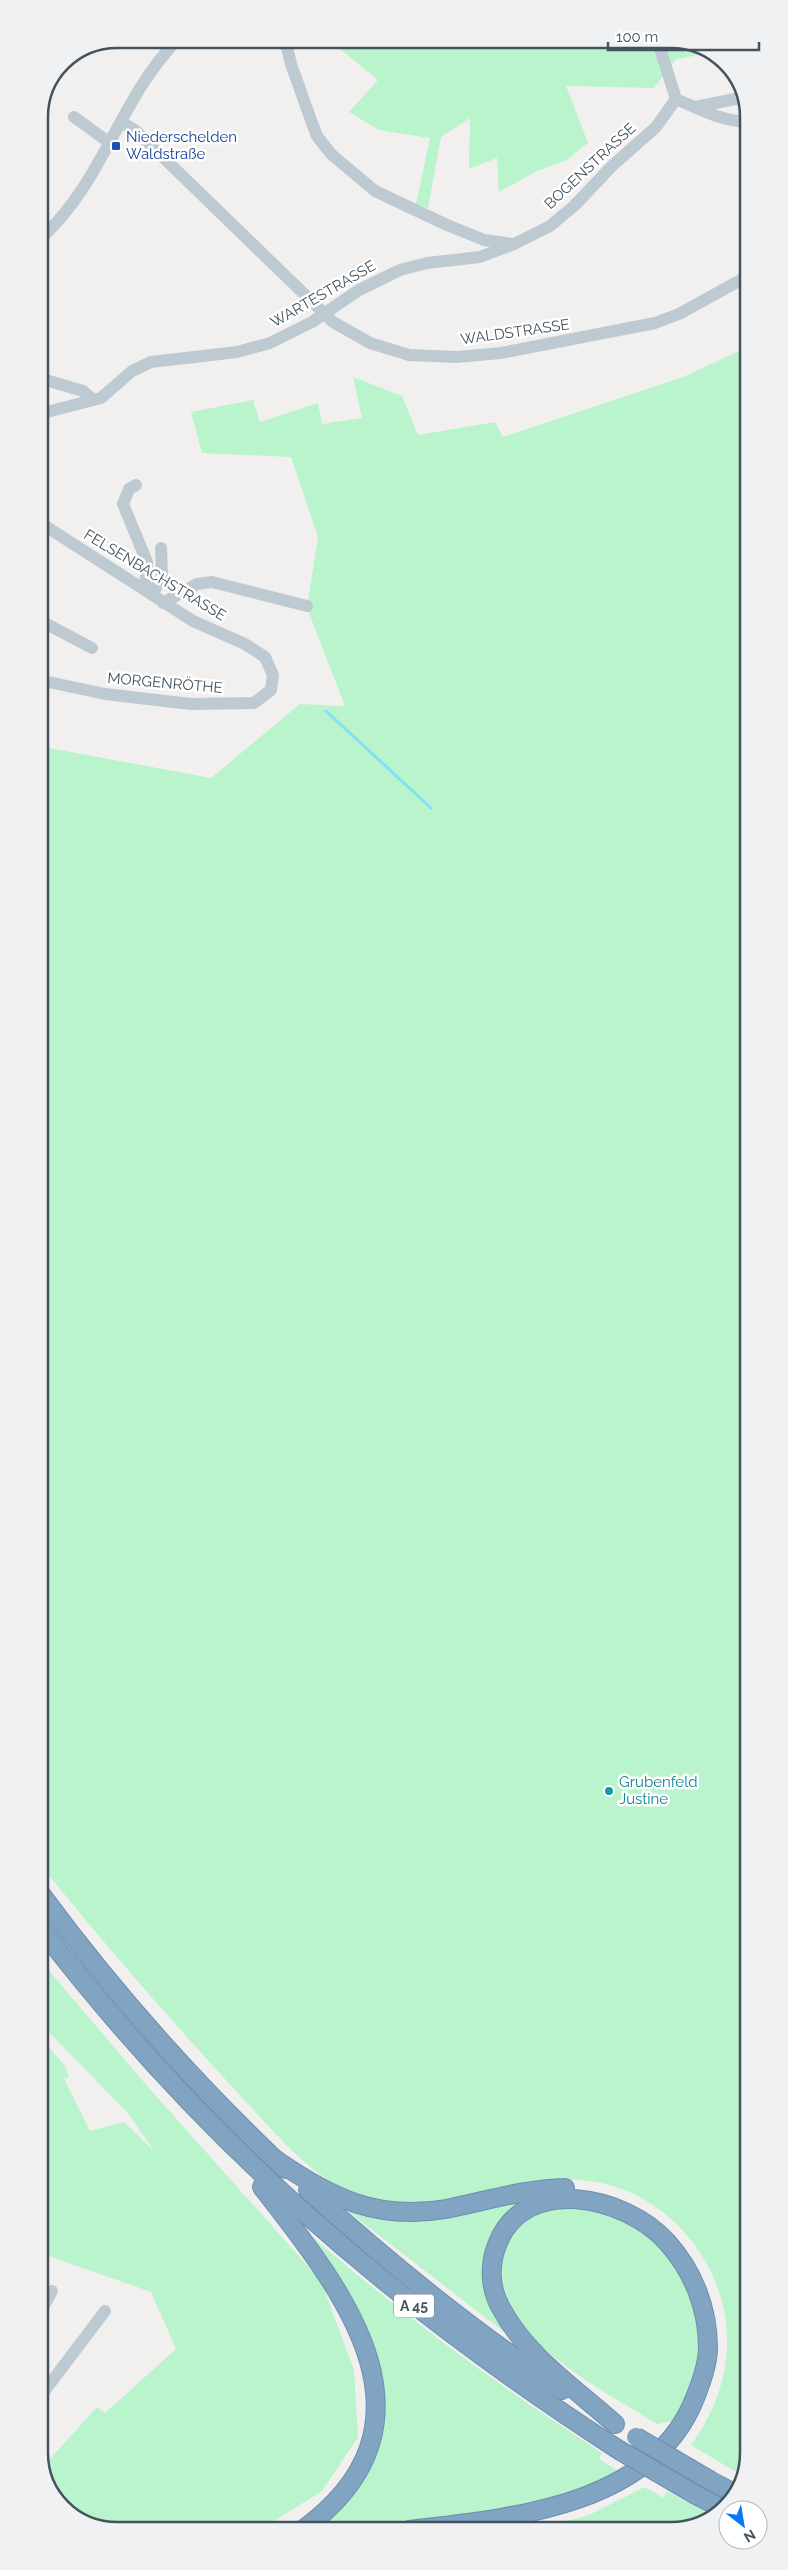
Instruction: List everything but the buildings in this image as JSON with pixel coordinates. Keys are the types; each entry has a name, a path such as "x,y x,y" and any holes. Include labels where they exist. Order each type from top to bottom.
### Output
{"highway":[{"name":"A 45","path":"47,1902 89,1957 160,2042 276,2160 359,2236 420,2286 548,2381 636,2437 729,2490"},
{"name":"A 45","path":"47,1936 142,2052 226,2141 350,2254 414,2306 519,2383 620,2450 716,2506"},
{"path":"226,2141 310,2248 335,2285 355,2322 373,2376 375,2410 369,2444 364,2458 356,2474 338,2498 311,2522"},
{"path":"276,2160 323,2190 353,2204 378,2210 416,2212 445,2209 519,2192 552,2189 569,2188 607,2195 636,2206 663,2225 687,2251 697,2266 711,2298 717,2330 717,2347 712,2382 697,2420 682,2440 659,2464 634,2483 611,2497 557,2517 531,2522"},
{"path":"465,2522 534,2512 581,2498 626,2478 658,2451 680,2426 695,2399 708,2350 702,2301 682,2260 665,2240 647,2225 626,2212 604,2204 584,2200 558,2199 541,2202 515,2218 499,2240 492,2265 495,2295 505,2317 527,2345 615,2424"}],"street":[{"path":"47,232 64,215 80,194 144,80 171,48"},
{"path":"288,48 294,71 317,136 345,167 375,191 447,225 484,240 514,244"},
{"path":"660,48 676,99 716,117 741,121"},
{"path":"695,107 738,98"},
{"name":"BOGENSTRASSE","path":"514,244 550,226 574,206 612,166 656,127 676,99"},
{"path":"74,117 110,143"},
{"name":"WALDSTRASSE","path":"121,122 136,132 324,314 350,334 390,351 428,357 501,354 655,323 679,314 741,280"},
{"name":"WARTESTRASSE","path":"47,412 102,398 132,371 151,362 253,349 270,343 324,314 359,290 400,270 427,263 474,258 514,244"},
{"path":"47,380 83,391 93,400"},
{"path":"136,485 129,489 123,504 147,562 148,592"},
{"name":"FELSENBACHSTRASSE","path":"47,527 163,603 214,632 245,644 265,657 273,675"},
{"path":"148,592 162,577 161,548"},
{"path":"163,603 198,584 212,582 308,606"},
{"path":"47,624 92,648"},
{"name":"MORGENRÖTHE","path":"47,682 105,694 191,704 226,705 254,703 271,690 273,675"},
{"path":"47,2300 52,2291"},
{"path":"47,2388 105,2311"}],"green space":[{"path":"676,48 701,55 676,59 654,88 566,86 588,143 565,161 537,171 499,192 497,158 469,169 470,118 441,137 428,208 416,204 430,138 379,130 349,112 378,80 340,49"},
{"path":"741,350 741,2453 738,2473 691,2445 712,2410 719,2391 727,2352 727,2332 719,2292 710,2269 682,2229 664,2213 623,2189 581,2180 540,2181 459,2197 419,2202 379,2200 340,2187 312,2168 285,2144 189,2040 47,1873 47,747 211,778 300,704 345,706 307,608 318,537 291,457 202,453 191,412 253,400 260,422 318,403 322,424 362,418 353,377 402,396 418,435 495,422 503,437 683,377"},
{"path":"47,1968 148,2087 321,2281 354,2370 358,2437 322,2491 272,2522 103,2521 78,2511 71,2505 57,2488 51,2475 48,2461 97,2407 105,2413 176,2349 151,2292 47,2255 47,2045 65,2066 69,2077 64,2079 90,2131 124,2122 155,2152 127,2112 47,2030"},
{"path":"525,2199 506,2218 484,2264 485,2292 504,2332 345,2209 379,2220 409,2222"},
{"path":"567,2207 602,2212 622,2220 639,2230 655,2242 668,2257 680,2273 689,2291 696,2310 700,2330 699,2359 691,2387 673,2421 657,2424 579,2375 552,2356 529,2334 512,2309 503,2282 504,2252 507,2242 512,2233 527,2220 536,2215"},
{"path":"291,2218 403,2312 521,2399 602,2453 599,2459 618,2471 583,2489 541,2502 475,2514 416,2522 316,2522 354,2483 377,2386"},
{"path":"645,2487 663,2498 667,2491 707,2513 685,2521 671,2522 563,2522 587,2516"}],"waterway":[{"path":"326,711 431,808"}],"place":[{"name":"Niederschelden Waldstraße","path":"116,146"},
{"name":"Grubenfeld Justine","path":"609,1791"}]}
